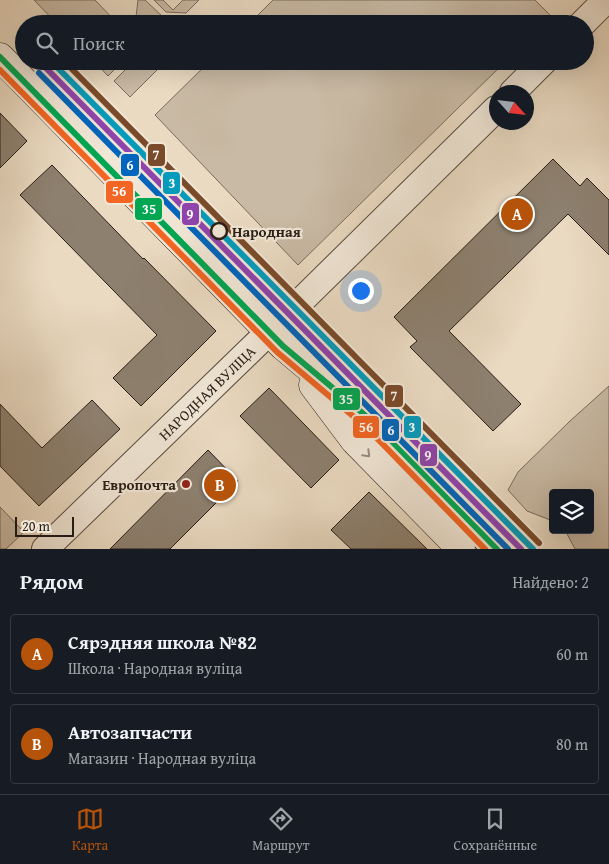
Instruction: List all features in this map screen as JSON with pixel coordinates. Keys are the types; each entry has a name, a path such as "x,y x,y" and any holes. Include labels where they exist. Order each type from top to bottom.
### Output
{"main road":[{"path":"0,57 276,339 372,421 497,549"},
{"path":"276,339 354,441 461,549"}],"street":[{"path":"591,15 606,0"},
{"path":"520,85 535,70"},
{"name":"НАРОДНАЯ ВУЛІЦА","path":"45,549 276,339 489,116"}],"shaded area":[{"path":"34,0 95,0 109,15 48,15"},
{"path":"138,0 145,0 161,15 136,15"},
{"path":"154,0 163,0 173,10 183,0 199,0 186,13 166,12"},
{"path":"273,0 535,0 550,15 258,15"},
{"path":"102,70 114,70 108,76"},
{"path":"125,70 157,70 130,97 114,81"},
{"path":"201,70 497,70 298,265 155,115"},
{"path":"609,386 609,549 575,549 567,534 594,534 594,489 549,489 549,519 527,511 508,490 518,472"},
{"path":"0,507 24,532 6,549 0,549"}],"building":[{"path":"0,113 27,141 0,168"},
{"path":"553,159 580,186 587,178 609,200 609,255 568,214 449,331 521,404 493,431 410,347 417,341 394,317"},
{"path":"52,165 216,331 141,406 113,378 157,335 20,195"},
{"path":"269,388 339,460 311,488 240,416"},
{"path":"92,400 120,429 39,506 0,466 0,404 42,448"},
{"path":"208,450 238,481 170,549 110,549"},
{"path":"369,492 427,549 351,549 331,530"}],"transit line":[{"name":"35","path":"0,57 283,346 372,421 497,549"},
{"name":"56","path":"0,70 277,352 366,427 485,549"},
{"name":"9","path":"48,70 521,549"},
{"name":"3","path":"60,70 533,549"},
{"name":"7","path":"73,70 539,543"},
{"name":"6","path":"39,73 508,549"}],"place":[{"name":"Сярэдняя школа №82","path":"517,214"},
{"name":"Народная","path":"219,231"},
{"name":"Европочта","path":"186,484"},
{"name":"Автозапчасти","path":"220,485"}]}
